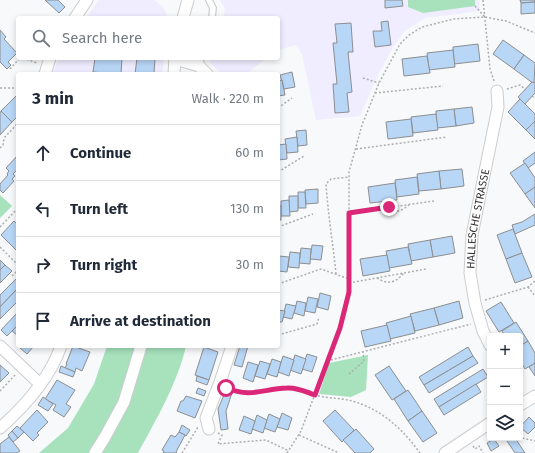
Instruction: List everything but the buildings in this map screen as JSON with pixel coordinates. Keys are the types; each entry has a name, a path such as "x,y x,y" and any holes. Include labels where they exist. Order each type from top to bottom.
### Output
{"street":[{"path":"76,16 88,0"},
{"path":"183,16 184,1"},
{"path":"174,72 175,60"},
{"path":"179,60 202,66"},
{"name":"HALLESCHE STRASSE","path":"487,338 480,322 475,303 470,273 472,235 498,107 498,91"},
{"path":"0,346 40,384"},
{"path":"0,428 18,412 40,384 58,355 60,348"},
{"path":"95,453 124,402 140,348"},
{"path":"207,423 231,348"},
{"path":"523,401 535,396"},
{"path":"445,453 487,425"}],"lane":[{"path":"209,0 213,8 212,16"}],"path":[{"path":"483,0 490,69 498,91 520,85 526,90"},
{"path":"475,6 485,17"},
{"path":"286,453 289,451 299,435 340,328 349,292 349,172 362,125 379,83 400,44 409,34 422,27 453,19 485,17 506,21 535,33"},
{"path":"10,69 18,60"},
{"path":"29,60 47,66"},
{"path":"363,78 379,83"},
{"path":"375,93 443,86"},
{"path":"0,88 16,88"},
{"path":"280,107 292,98"},
{"path":"0,148 3,145 4,138 16,125"},
{"path":"355,149 447,137"},
{"path":"280,171 304,156"},
{"path":"336,274 333,238 328,213 326,184 331,179 349,177"},
{"path":"349,213 434,201"},
{"path":"389,207 395,211 399,211 408,205"},
{"path":"0,227 16,210"},
{"path":"280,226 313,214"},
{"path":"0,248 16,263"},
{"path":"280,283 321,269 349,279"},
{"path":"349,283 426,269"},
{"path":"12,276 16,272"},
{"path":"377,278 391,283 404,273"},
{"path":"475,303 528,287 535,281"},
{"path":"528,287 535,296"},
{"path":"280,334 317,324 319,317"},
{"path":"328,361 480,322"},
{"path":"349,374 364,361 363,352"},
{"path":"0,391 16,375"},
{"path":"226,388 236,392 252,393 289,388 301,389 315,395 349,400 370,408 394,423 420,453"},
{"path":"182,453 194,433 207,423"},
{"path":"222,435 218,444 266,440 289,451"},
{"path":"299,435 339,453"},
{"path":"523,438 535,441"},
{"path":"475,449 479,446 483,453"}],"shaded area":[{"path":"99,0 155,0 165,10 167,16 87,16"},
{"path":"220,0 479,0 480,11 425,18 405,31 393,47 375,81 360,116 316,120 302,54 296,45 280,49 280,16 223,16 225,9"},
{"path":"58,60 164,60 162,72 54,72"},
{"path":"210,60 264,60 249,72 219,72 210,62"}],"green space":[{"path":"408,0 475,0 475,6 423,13 408,7"},
{"path":"0,195 12,206 0,218"},
{"path":"106,348 185,348 172,387 138,453 39,453 68,428 94,384"},
{"path":"368,355 366,390 351,397 319,394 329,363"}],"route":[{"path":"226,388 236,392 252,393 289,388 301,389 315,395 340,328 349,292 349,213 389,207"}]}
